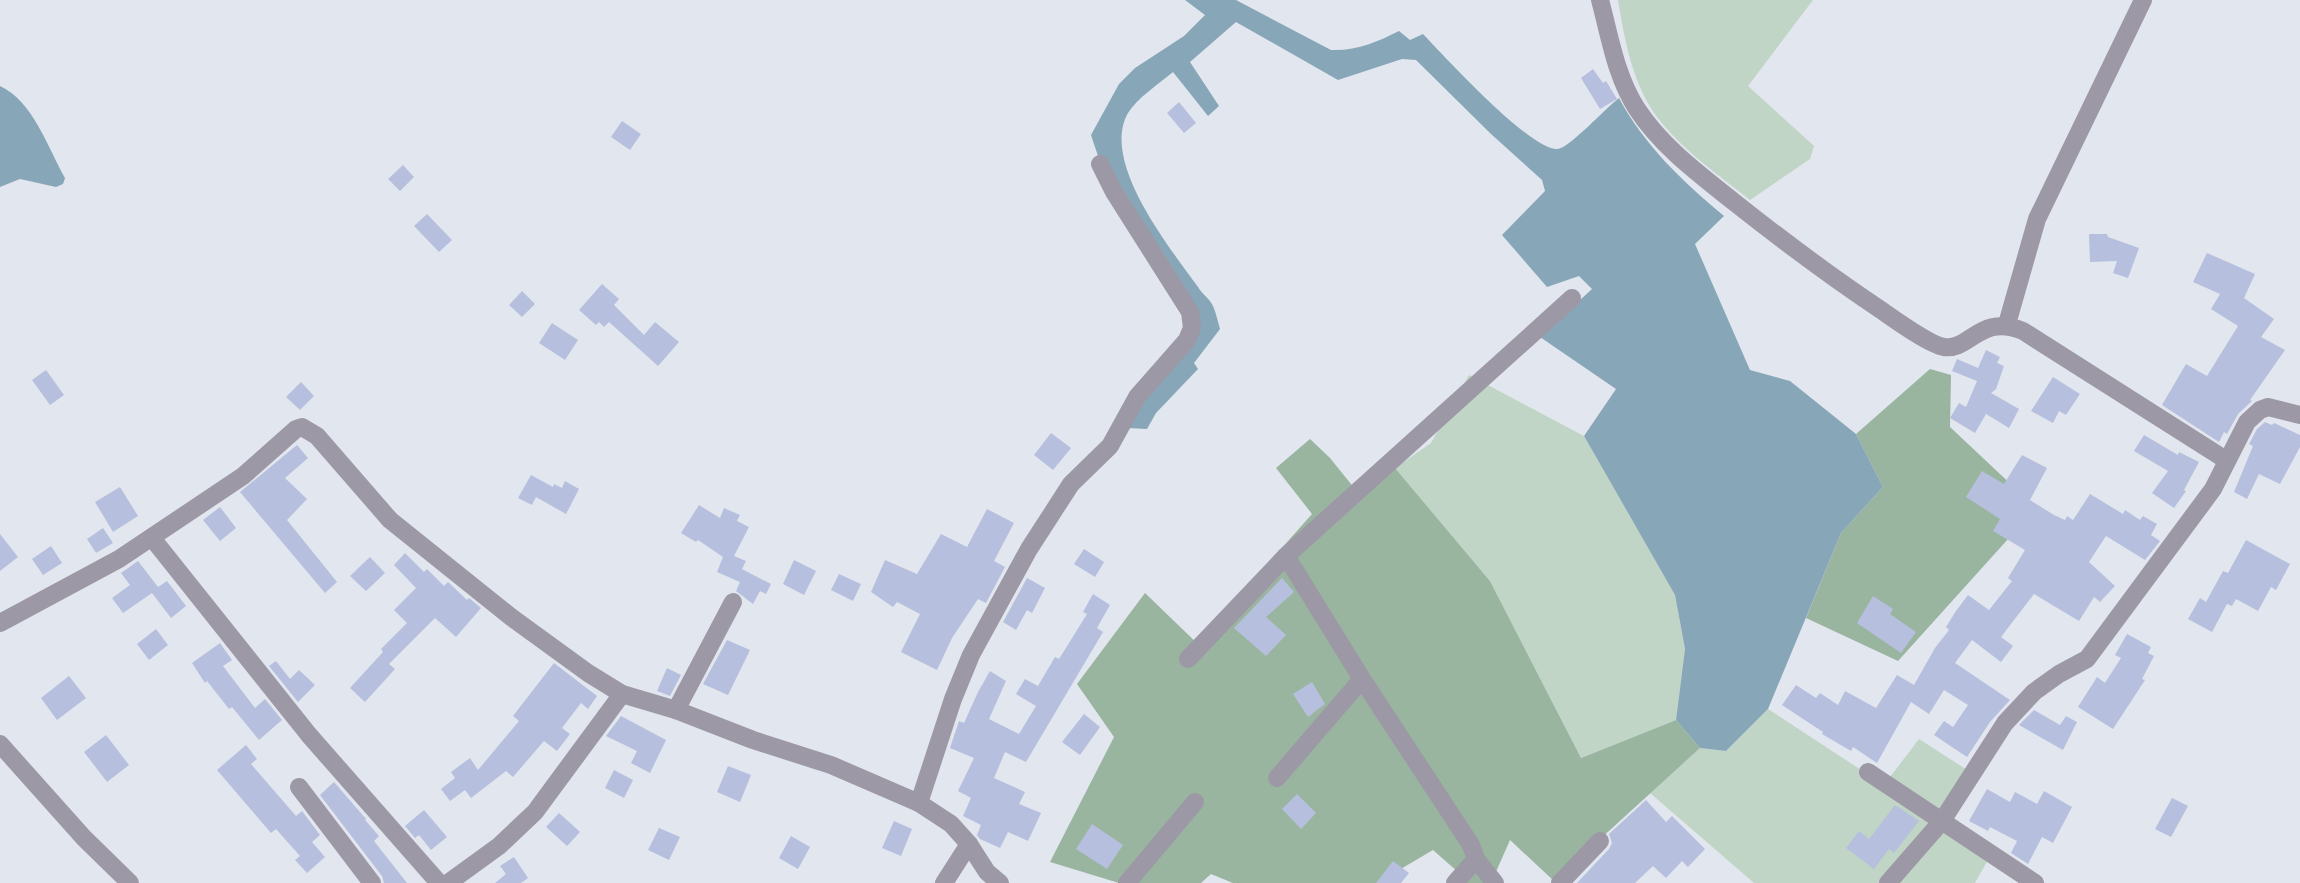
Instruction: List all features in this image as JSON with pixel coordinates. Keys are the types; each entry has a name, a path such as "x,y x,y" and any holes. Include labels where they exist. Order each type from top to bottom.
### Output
{"street":[{"path":"1600,0 1626,92 1640,113 1679,157 1812,264 1942,347 1954,346 1982,331 2007,324 2023,331 2226,460"},
{"path":"2007,324 2037,219 2143,0"},
{"path":"919,803 971,655 1029,549 1071,484 1110,446 1137,397 1187,340 1192,328 1190,312 1114,192 1100,164"},
{"path":"1188,659 1286,556 1572,298"},
{"path":"1888,883 1942,821 2013,714 2034,692 2087,659 2213,489 2247,422 2260,410 2274,407 2300,415"},
{"path":"3,614 119,559 243,476 302,427 308,429 363,486 390,520 511,617 588,673 622,694 831,765 919,803 951,824 987,872 1000,883"},
{"path":"152,538 309,735 439,883"},
{"path":"1286,556 1471,845 1476,859 1495,883"},
{"path":"676,710 733,602"},
{"path":"1277,778 1362,679"},
{"path":"448,883 499,846 535,812 622,694"},
{"path":"0,744 84,838 130,883"},
{"path":"1868,772 2035,883"},
{"path":"299,787 372,883"},
{"path":"1127,883 1195,802"},
{"path":"1572,878 1600,841"},
{"path":"944,883 969,844"},
{"path":"1455,883 1476,859"}],"green space":[{"path":"1618,0 1813,0 1748,86 1814,146 1810,159 1750,200 1703,163 1670,133 1643,94 1627,48"},
{"path":"1930,369 1951,375 1950,427 2036,508 1898,661 1806,618 1841,533 1883,487 1856,434"},
{"path":"1469,375 1584,436 1675,595 1685,649 1676,720 1581,758 1490,581 1395,468 1431,443"},
{"path":"1310,439 1355,489 1395,468 1490,581 1581,758 1676,720 1700,748 1554,881 1510,840 1491,883 1450,883 1458,872 1433,850 1377,883 1233,883 1211,874 1201,883 1119,883 1050,862 1114,737 1077,684 1145,593 1202,648 1265,567 1312,514 1276,468"},
{"path":"1768,709 1884,785 1919,739 1975,775 1944,817 1993,851 1975,883 1754,883 1650,793 1700,748 1726,751"}],"water":[{"path":"1185,0 1236,0 1331,50 1366,45 1399,31 1410,40 1423,34 1510,120 1529,136 1558,149 1579,135 1619,98 1640,131 1666,162 1724,216 1695,244 1750,370 1790,381 1856,434 1883,487 1841,533 1768,709 1726,751 1700,748 1676,720 1685,649 1675,595 1584,436 1616,389 1540,337 1592,289 1579,276 1547,287 1502,235 1545,191 1542,180 1416,60 1402,59 1338,80 1236,22 1190,62 1219,106 1208,116 1173,72 1132,107 1122,133 1123,155 1130,179 1156,228 1212,303 1220,329 1194,363 1198,369 1156,413 1147,429 1127,428 1132,413 1194,337 1100,162 1091,135 1119,84 1135,68 1184,36 1205,15"},
{"path":"0,86 22,102 31,114 65,178 63,184 56,187 20,179 0,187"}],"building":[{"path":"1593,69 1603,83 1606,81 1617,99 1600,109 1581,78"},
{"path":"1179,102 1196,123 1184,133 1167,113"},
{"path":"622,121 641,134 630,150 611,137"},
{"path":"403,165 414,177 400,191 388,179"},
{"path":"427,214 452,240 439,252 414,226"},
{"path":"2089,234 2107,234 2139,248 2128,278 2113,273 2117,261 2090,262"},
{"path":"2207,253 2255,274 2244,298 2274,319 2261,337 2285,350 2252,401 2238,414 2219,442 2162,405 2186,364 2207,376 2238,326 2211,309 2220,294 2193,282"},
{"path":"602,284 619,299 614,305 644,335 655,322 679,342 658,366 609,322 604,327 599,322 596,325 579,310"},
{"path":"522,291 535,304 522,317 509,305"},
{"path":"552,323 578,340 565,360 539,343"},
{"path":"1986,350 2000,357 1997,363 2004,366 1996,389 1991,393 2019,409 2009,428 1986,414 1975,433 1950,418 1959,403 1966,407 1977,381 1952,371 1957,359 1978,368"},
{"path":"46,370 64,395 50,405 32,380"},
{"path":"2053,377 2080,394 2066,415 2059,411 2053,423 2031,411"},
{"path":"301,382 314,396 300,410 286,397"},
{"path":"2265,422 2300,435 2300,447 2280,484 2259,474 2247,499 2234,492 2253,446 2249,444"},
{"path":"1051,433 1071,448 1053,470 1034,455"},
{"path":"2144,435 2178,455 2179,452 2199,462 2186,491 2174,508 2152,493 2168,471 2134,451"},
{"path":"297,445 308,458 285,478 307,499 287,520 337,582 325,593 240,492"},
{"path":"2022,455 2047,468 2030,500 2054,515 2073,520 2090,494 2123,514 2125,510 2140,520 2143,516 2157,524 2151,535 2160,541 2145,560 2106,536 2089,562 2115,586 2100,602 2094,597 2079,621 2034,594 2001,637 2013,646 2001,662 1972,640 1955,663 2010,700 1990,722 1967,757 1934,735 1944,721 1953,727 1968,705 1944,690 1929,714 1911,702 1877,763 1853,747 1851,751 1822,734 1782,705 1796,685 1816,698 1820,693 1838,705 1845,691 1876,708 1897,675 1914,685 1949,630 1946,627 1968,595 1989,610 2012,581 2008,578 2025,550 1993,531 2000,519 1966,497 1982,471 2004,484"},
{"path":"531,475 553,487 554,484 562,488 565,481 579,489 566,514 536,497 532,505 518,498"},
{"path":"120,487 138,516 113,532 95,502"},
{"path":"699,505 720,518 724,508 740,515 737,521 749,527 734,556 746,561 742,569 771,584 766,594 760,591 753,604 736,591 740,582 717,572 723,557 681,533"},
{"path":"220,507 236,528 220,541 203,520"},
{"path":"987,509 1014,523 994,561 1005,567 986,603 978,599 952,638 937,670 901,652 920,614 897,602 893,607 871,592 885,560 917,574 941,534 967,547"},
{"path":"103,528 113,543 96,553 87,539"},
{"path":"0,534 18,557 0,571"},
{"path":"2246,540 2290,564 2276,590 2271,587 2258,611 2236,599 2232,606 2227,604 2212,632 2188,619 2200,598 2206,602 2223,571 2228,573"},
{"path":"51,546 62,563 43,575 32,559"},
{"path":"1084,549 1104,562 1095,577 1074,564"},
{"path":"405,553 424,572 427,569 444,586 448,582 481,608 456,637 435,618 389,664 395,669 365,702 350,688 383,652 381,649 407,623 394,610 416,588 394,565"},
{"path":"370,557 385,573 366,591 350,576"},
{"path":"794,560 816,571 804,595 783,584"},
{"path":"138,561 158,587 167,581 186,606 171,618 152,593 123,613 112,598 130,585 121,573"},
{"path":"839,574 861,584 853,601 831,590"},
{"path":"1027,578 1045,588 1032,613 1027,610 1016,630 1003,622"},
{"path":"1282,578 1294,592 1266,617 1286,635 1266,656 1234,628"},
{"path":"1093,594 1110,605 1097,628 1103,632 1026,762 1005,752 994,778 1025,792 1019,804 1041,813 1028,841 1008,832 1000,848 980,839 977,835 981,825 963,816 971,798 958,791 974,758 950,748 959,721 964,723 990,671 1006,681 989,719 1019,734 1036,706 1016,694 1025,679 1038,686 1055,657 1059,659 1087,614 1083,612"},
{"path":"1873,596 1893,609 1890,614 1916,632 1901,653 1857,623"},
{"path":"156,629 168,645 149,660 137,644"},
{"path":"2127,634 2151,647 2148,653 2154,656 2142,679 2145,680 2113,729 2078,707 2097,677 2105,683 2121,658 2115,655"},
{"path":"727,640 750,650 728,695 703,684"},
{"path":"220,643 232,660 223,666 255,708 265,699 282,720 259,740 232,707 229,709 207,681 205,683 192,663"},
{"path":"276,661 290,679 299,670 315,685 298,702 269,666"},
{"path":"554,663 597,696 588,709 581,703 562,728 570,734 557,751 544,741 513,777 506,771 471,798 465,790 450,801 441,789 455,778 451,772 470,758 478,770 519,721 513,716"},
{"path":"667,668 681,675 670,696 657,691"},
{"path":"69,676 86,698 57,720 41,698"},
{"path":"1312,682 1325,704 1308,717 1293,694"},
{"path":"2034,710 2060,725 2066,716 2077,722 2063,750 2019,725"},
{"path":"1084,714 1100,727 1080,755 1062,742"},
{"path":"621,716 666,740 650,773 631,763 637,751 606,736"},
{"path":"106,735 129,765 107,782 84,752"},
{"path":"246,745 257,759 251,764 296,816 302,811 320,835 312,842 325,857 307,873 295,860 300,856 276,829 271,833 217,770"},
{"path":"728,766 751,775 740,802 717,792"},
{"path":"614,770 633,780 624,798 605,788"},
{"path":"334,782 379,836 374,841 407,883 384,883 382,876 320,795"},
{"path":"1987,789 2010,802 2015,792 2037,804 2044,791 2072,807 2053,843 2042,837 2028,864 2011,853 2017,841 1990,827 1988,831 1969,821"},
{"path":"1297,794 1316,813 1301,829 1282,809"},
{"path":"2172,798 2188,806 2171,837 2155,829"},
{"path":"1646,800 1666,822 1672,816 1705,849 1688,867 1682,861 1666,878 1653,866 1635,883 1577,883 1609,849 1612,843 1609,834"},
{"path":"1895,805 1919,821 1894,853 1889,849 1874,869 1846,848 1859,831 1869,839"},
{"path":"424,810 447,837 431,850 419,835 415,838 405,826"},
{"path":"559,813 580,832 567,846 546,827"},
{"path":"894,821 912,829 901,856 882,848"},
{"path":"1092,824 1123,845 1107,869 1076,849"},
{"path":"659,828 680,837 669,860 648,850"},
{"path":"791,836 810,847 798,869 779,858"},
{"path":"514,857 528,878 521,883 495,883 506,874 500,866"},
{"path":"1393,861 1409,873 1401,883 1376,883"}]}
